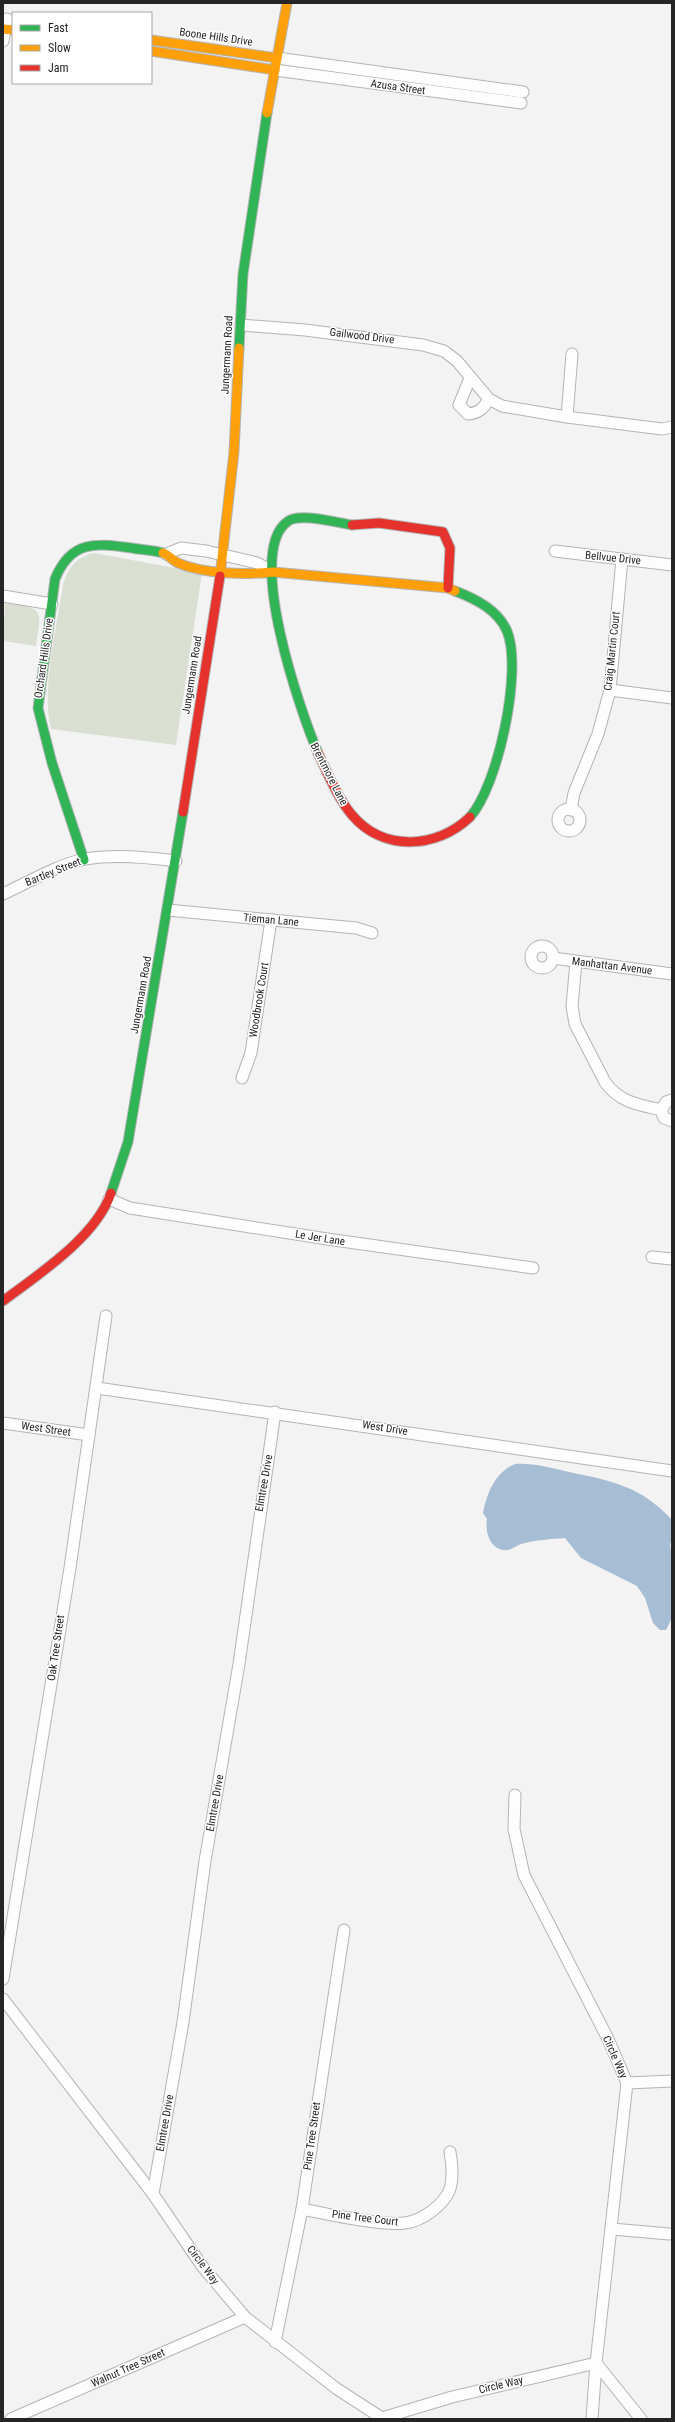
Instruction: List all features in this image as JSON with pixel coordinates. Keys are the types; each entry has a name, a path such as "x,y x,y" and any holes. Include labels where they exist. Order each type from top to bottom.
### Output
{"street":[{"name":"Jungermann Road","path":"3,1301 62,1257 85,1234 109,1199 128,1142 176,861 221,570 234,452 243,274 287,3"},
{"path":"3,41 7,24"},
{"name":"Boone Hills Drive","path":"152,40 277,58"},
{"path":"152,51 275,70"},
{"name":"Azusa Street","path":"277,58 523,92"},
{"name":"Azusa Street","path":"275,70 521,103"},
{"name":"Gailwood Drive","path":"241,325 305,330 422,345 444,352 457,361 489,399 502,406 567,417 662,429 672,427"},
{"path":"567,417 572,354"},
{"path":"470,378 459,405 468,414 474,413 484,407 489,399"},
{"name":"Brentmore Lane","path":"221,570 255,574 273,572 448,588 463,592 486,606 507,633 514,656 513,686 490,783 480,806 456,828 438,838 426,842 406,842 374,834 353,817 342,802 322,763 300,712 290,677 277,616 273,572 276,537 283,524 289,519 297,517 353,525 379,523 443,532 448,540 450,548 448,588"},
{"name":"Orchard Hills Drive","path":"84,860 52,763 38,708 58,570 70,555 79,548 90,544 102,544 166,554 178,562 221,570"},
{"name":"Orchard Hills Drive","path":"166,554 181,548 222,555"},
{"name":"Bellvue Drive","path":"555,552 672,565"},
{"name":"Brentmore Lane","path":"222,555 257,563 273,572"},
{"name":"Craig Martin Court","path":"571,810 574,793 598,734 610,690 622,559"},
{"path":"3,596 52,604"},
{"path":"610,690 672,698"},
{"name":"Bartley Street","path":"3,894 70,863 84,860 109,857 176,861"},
{"name":"Tieman Lane","path":"168,910 356,928 372,933"},
{"name":"Woodbrook Court","path":"242,1078 251,1053 271,920"},
{"name":"Manhattan Avenue","path":"553,958 672,974"},
{"path":"576,962 572,1006 575,1024 605,1082 611,1090 626,1101 662,1110"},
{"path":"672,1100 666,1102 662,1110 664,1118 672,1121"},
{"name":"Le Jer Lane","path":"109,1199 130,1208 327,1239 533,1268"},
{"path":"652,1257 672,1259"},
{"name":"Oak Tree Street","path":"3,1979 70,1568 97,1388 106,1316"},
{"name":"West Drive","path":"97,1388 275,1412 672,1471"},
{"name":"Elmtree Drive","path":"153,2194 183,2022 206,1861 239,1664 275,1412"},
{"name":"West Street","path":"3,1423 89,1435"},
{"name":"Circle Way","path":"3,1999 153,2194 202,2266 245,2317 275,2342 337,2388 382,2418 459,2395 596,2363 627,2083 608,2039 524,1875 514,1829 515,1795"},
{"name":"Pine Tree Street","path":"275,2342 302,2209 344,1930"},
{"path":"627,2083 672,2081"},
{"name":"Pine Tree Court","path":"302,2209 386,2223 407,2223 427,2215 446,2198 450,2188 450,2152"},
{"path":"612,2229 669,2234"},
{"name":"Walnut Tree Street","path":"11,2419 245,2317"},
{"path":"592,2419 596,2363"},
{"path":"596,2363 641,2419"}],"shaded area":[{"path":"94,553 202,573 176,745 51,729 48,712 49,676 63,584 71,568 78,560"},
{"path":"5,603 26,606 37,612 39,624 36,646 3,641"}],"water":[{"path":"515,1464 529,1464 549,1467 612,1482 637,1492 649,1499 672,1520 672,1540 670,1544 672,1559 672,1618 666,1630 660,1630 653,1623 645,1598 637,1586 581,1558 565,1538 521,1544 506,1550 499,1549 495,1546 489,1538 487,1519 483,1513 493,1484 502,1472"}],"traffic: fast":[{"path":"239,348 243,274 267,113"},
{"path":"318,753 300,704 280,634 274,598 272,566 276,539 287,522 293,519 309,518 352,525"},
{"path":"84,860 52,763 38,708 55,579 61,566 69,557 86,547 107,545 163,553"},
{"path":"455,591 486,606 498,617 507,631 511,649 512,672 510,699 505,727 490,780 480,802 470,817"},
{"path":"111,1193 128,1142 183,812"}],"traffic: slow":[{"path":"267,113 287,3"},
{"path":"3,29 12,30"},
{"path":"152,40 277,58"},
{"path":"152,51 275,70"},
{"path":"220,576 234,452 239,348"},
{"path":"163,553 178,563 188,567 225,573 273,572 448,588 455,591"}],"traffic: jam":[{"path":"352,525 379,523 443,532 450,548 448,588"},
{"path":"183,812 220,576"},
{"path":"318,753 333,785 352,815 365,827 379,835 394,840 410,842 426,840 457,828 470,817"},
{"path":"3,1301 49,1267 80,1239 93,1225 104,1209 111,1193"}]}
